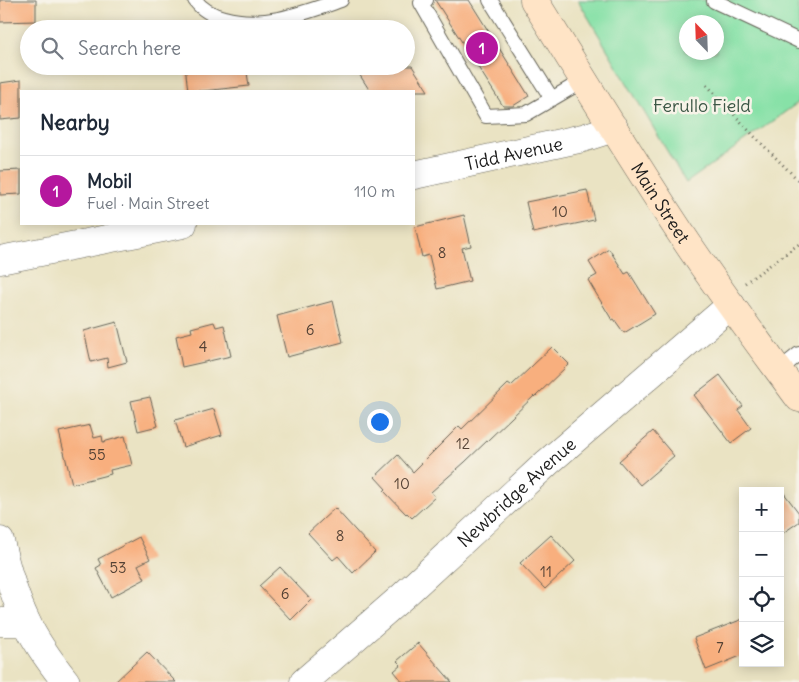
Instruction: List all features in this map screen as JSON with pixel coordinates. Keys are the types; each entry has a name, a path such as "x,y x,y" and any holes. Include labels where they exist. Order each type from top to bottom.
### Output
{"main road":[{"name":"Main Street","path":"534,0 684,238 728,301 789,362 799,398"}],"street":[{"name":"Tidd Avenue","path":"415,175 583,138 614,128"},
{"path":"0,260 178,225"},
{"name":"Newbridge Avenue","path":"304,682 409,590 728,301"},
{"path":"0,541 10,579 13,622 46,655 66,682"}],"lane":[{"path":"195,0 211,15 233,20"},
{"path":"275,20 310,11 341,0"},
{"path":"426,0 420,3 486,116 526,114 584,80"},
{"path":"490,0 552,99"},
{"path":"714,1 799,41"}],"path":[{"path":"708,85 753,135 799,181"},
{"path":"728,301 799,244"}],"green space":[{"name":"Ferullo Field","path":"578,0 799,0 799,102 686,183"}],"building":[{"path":"0,0 36,0 36,20 0,22"},
{"path":"435,0 469,0 529,96 513,106 503,106"},
{"path":"415,71 428,91 415,90 369,90 360,75 415,75"},
{"path":"186,75 247,75 249,86 212,90 188,90"},
{"path":"21,80 20,118 0,120 0,83"},
{"path":"20,170 20,194 0,195 0,171"},
{"path":"587,190 594,220 533,233 526,202"},
{"path":"464,215 471,246 462,248 470,281 437,289 429,255 422,257 415,227"},
{"path":"609,249 625,274 629,272 655,314 624,333 614,319 612,320 588,280 597,275 589,262"},
{"path":"333,301 343,342 287,357 277,316"},
{"path":"117,322 127,362 108,367 107,358 91,362 84,331"},
{"path":"214,322 216,327 224,325 231,356 182,367 176,336 192,332 191,328"},
{"path":"552,347 569,364 431,492 435,497 412,518 406,514 384,491 386,489 375,477 398,455 413,472 459,426 462,429 508,384 511,386"},
{"path":"720,375 743,406 738,410 751,428 731,443 694,395"},
{"path":"150,397 158,426 138,431 131,401"},
{"path":"214,409 222,435 183,447 175,420"},
{"path":"90,425 94,438 102,436 103,442 125,436 132,465 110,470 111,474 72,484 59,432"},
{"path":"653,431 674,456 640,485 619,461"},
{"path":"784,493 799,513 799,522 784,532"},
{"path":"335,508 375,552 353,573 338,556 333,560 308,533"},
{"path":"551,535 575,561 545,589 520,563"},
{"path":"139,537 150,559 138,565 145,579 111,597 96,568 101,565 98,559"},
{"path":"280,567 311,600 291,620 259,586"},
{"path":"739,621 739,657 706,670 694,638"},
{"path":"418,643 452,682 403,682 394,671 401,665 397,661"},
{"path":"147,652 176,682 115,682"}],"place":[{"name":"Mobil","path":"482,48"}]}
